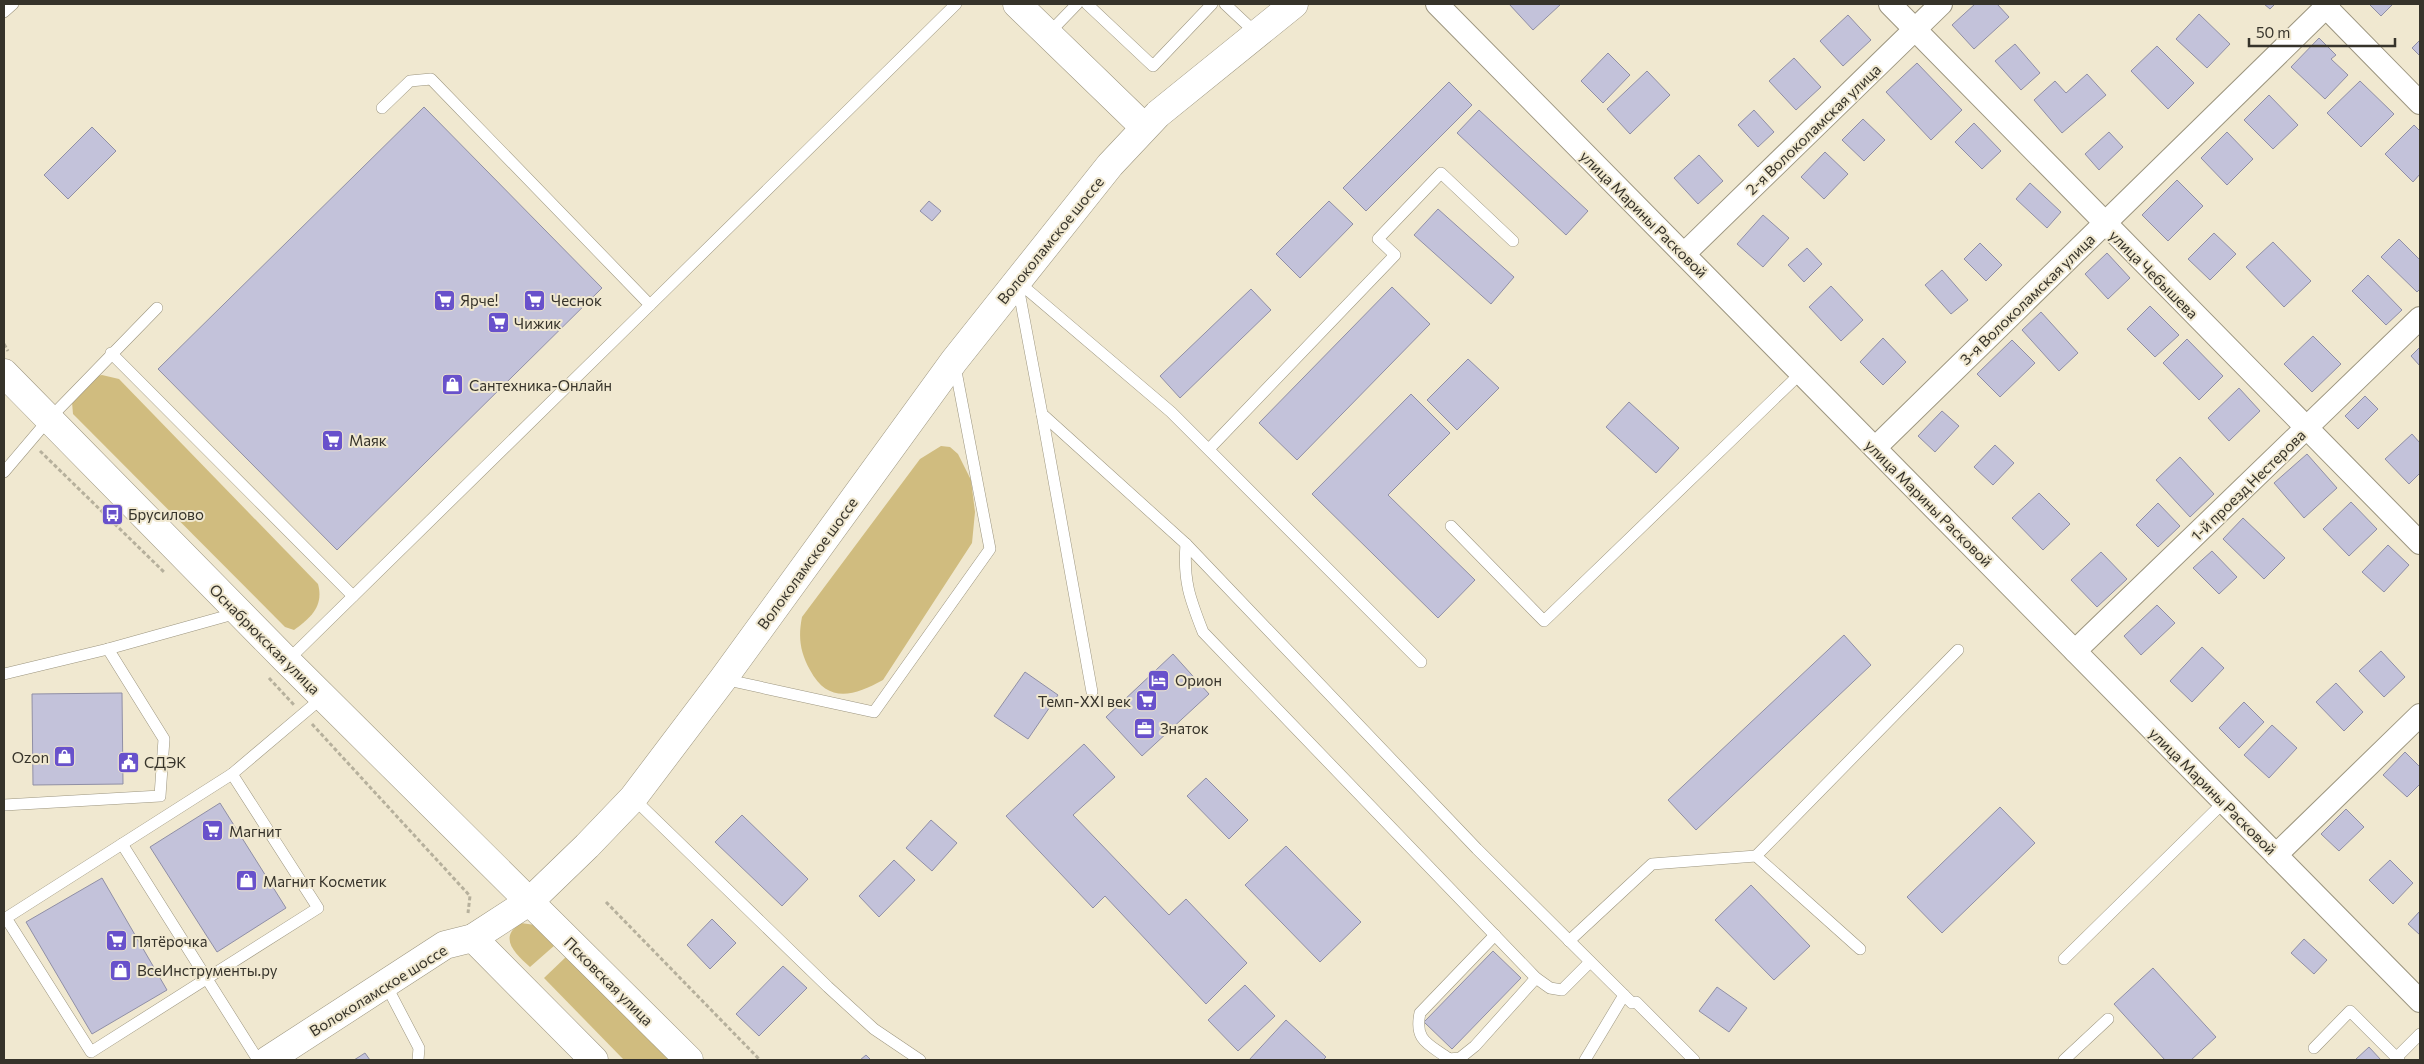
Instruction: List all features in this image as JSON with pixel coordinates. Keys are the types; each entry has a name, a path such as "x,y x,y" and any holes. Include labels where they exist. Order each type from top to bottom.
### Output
{"main road":[{"path":"1017,4 1144,127"},
{"name":"Волоколамское шоссе","path":"268,1060 445,945 470,930 530,901 588,846 633,798 723,680 954,361 1110,165 1144,127 1294,4"},
{"name":"Оснабрюкская улица","path":"4,373 239,613 275,667 313,705 530,901"},
{"name":"Псковская улица","path":"530,901 688,1060"},
{"path":"470,930 594,1060"}],"street":[{"name":"улица Марины Расковой","path":"1437,4 2420,1001"},
{"name":"улица Чебышева","path":"1890,4 2104,224 2308,427 2420,543"},
{"name":"2-я Волоколамская улица","path":"1684,254 1941,4"},
{"path":"2326,5 2420,103"},
{"name":"3-я Волоколамская улица","path":"1875,448 2326,5"},
{"name":"1-й проезд Нестерова","path":"2075,652 2420,318"},
{"path":"2276,855 2420,715"}],"lane":[{"path":"4,12 12,4"},
{"path":"275,667 353,596 956,4"},
{"path":"1048,34 1077,4"},
{"path":"1087,4 1153,66 1212,4"},
{"path":"1225,4 1257,34"},
{"path":"382,108 410,81 431,79 650,305"},
{"path":"1209,449 1395,255 1378,239 1442,172 1513,241"},
{"path":"1017,281 1092,692"},
{"path":"1017,281 1172,412 1421,662"},
{"path":"4,472 49,419 111,353 157,308"},
{"path":"111,353 353,596"},
{"path":"723,680 874,712 990,549 954,361"},
{"path":"1451,526 1544,622 1801,373"},
{"path":"1042,414 1186,544 1477,849 1632,1003 1636,1002 1694,1060"},
{"path":"1186,544 1184,568 1188,594 1203,632 1536,978 1550,988 1562,990 1590,962"},
{"path":"4,674 108,649 239,613"},
{"path":"4,805 160,796 164,739 108,649"},
{"path":"1569,941 1652,864 1756,856 1958,650"},
{"path":"232,774 318,908 91,1052 6,918 232,774 313,705"},
{"path":"633,798 828,987 874,1029 920,1060"},
{"path":"2064,959 2224,802"},
{"path":"122,844 258,1060"},
{"path":"1756,856 1860,949"},
{"path":"1495,935 1420,1013 1418,1025 1420,1037 1449,1059 1460,1058 1475,1046 1536,978"},
{"path":"386,983 419,1048 418,1060"},
{"path":"1585,1060 1624,995"},
{"path":"2314,1048 2350,1011 2398,1059 2420,1034"},
{"path":"2064,1060 2108,1019"}],"path":[{"path":"30,441 170,578"},
{"path":"275,667 313,705 470,896 470,930"},
{"path":"606,902 760,1060"}],"shaded area":[{"path":"102,375 119,379 318,584 319,599 315,611 294,630 285,627 73,414 72,402 97,376"},
{"path":"941,446 950,447 958,454 971,480 975,512 972,543 883,680 852,693 842,694 833,692 817,681 802,651 800,631 802,617 920,459"},
{"path":"521,923 535,925 555,945 530,967 511,946 510,934"},
{"path":"568,955 672,1060 624,1060 544,978"}],"building":[{"path":"1509,4 1561,4 1533,30"},
{"path":"1975,4 1997,4 2009,17 1974,49 1952,25"},
{"path":"2264,4 2275,4 2270,9"},
{"path":"2369,4 2393,4 2381,16"},
{"path":"2199,14 2230,44 2207,68 2176,39"},
{"path":"1848,15 1871,40 1843,66 1820,41"},
{"path":"2319,38 2336,55 2331,59 2348,75 2325,99 2291,67"},
{"path":"2420,40 2420,56 2412,48"},
{"path":"2015,44 2040,73 2021,90 1995,61"},
{"path":"2157,46 2194,83 2168,109 2131,71"},
{"path":"1608,53 1630,75 1603,103 1581,81"},
{"path":"1794,58 1821,87 1796,110 1769,81"},
{"path":"1917,63 1962,110 1931,140 1886,92"},
{"path":"1647,71 1670,95 1630,134 1607,109"},
{"path":"2087,74 2106,95 2062,133 2034,100 2055,81 2066,93"},
{"path":"2360,81 2394,114 2361,147 2327,113"},
{"path":"1449,82 1472,105 1366,211 1343,188"},
{"path":"2269,95 2298,125 2273,149 2244,120"},
{"path":"424,107 602,288 337,550 158,369"},
{"path":"1479,110 1588,211 1566,235 1457,133"},
{"path":"1754,110 1774,132 1758,147 1738,125"},
{"path":"1863,119 1885,140 1864,161 1842,140"},
{"path":"1974,123 2001,151 1982,169 1955,142"},
{"path":"2414,125 2420,131 2420,174 2413,182 2385,154"},
{"path":"92,127 116,151 68,199 44,175"},
{"path":"2109,132 2123,147 2099,170 2085,154"},
{"path":"2227,132 2253,159 2227,185 2201,158"},
{"path":"1825,152 1848,174 1824,199 1801,177"},
{"path":"1699,155 1723,181 1698,204 1674,178"},
{"path":"2177,180 2203,206 2168,241 2142,215"},
{"path":"2030,183 2061,212 2047,228 2016,199"},
{"path":"929,201 941,211 932,221 920,211"},
{"path":"1329,201 1353,224 1300,278 1276,254"},
{"path":"1438,209 1514,277 1491,304 1414,235"},
{"path":"1763,215 1789,238 1763,267 1737,244"},
{"path":"2214,233 2236,254 2210,280 2188,259"},
{"path":"2399,239 2420,260 2420,289 2417,292 2381,257"},
{"path":"2273,242 2311,281 2284,307 2246,267"},
{"path":"1980,243 2002,265 1986,281 1964,259"},
{"path":"1807,248 1822,264 1804,282 1788,265"},
{"path":"2107,253 2130,278 2108,299 2085,274"},
{"path":"1942,270 1968,300 1951,314 1925,285"},
{"path":"2368,275 2402,310 2386,325 2352,291"},
{"path":"1831,286 1863,320 1841,341 1809,307"},
{"path":"1392,287 1430,324 1297,460 1259,423"},
{"path":"1251,289 1271,310 1180,398 1160,376"},
{"path":"2150,306 2179,335 2155,357 2127,329"},
{"path":"2041,312 2078,353 2059,371 2022,330"},
{"path":"2313,336 2341,364 2312,392 2284,364"},
{"path":"1883,338 1906,362 1883,385 1860,362"},
{"path":"2187,339 2223,376 2199,400 2163,363"},
{"path":"2012,340 2035,363 2000,397 1977,374"},
{"path":"2420,347 2420,366 2411,356"},
{"path":"1468,359 1499,388 1457,430 1427,400"},
{"path":"2239,388 2260,411 2229,441 2208,418"},
{"path":"1411,394 1450,433 1388,495 1475,580 1438,618 1312,494"},
{"path":"2365,396 2378,409 2358,429 2345,416"},
{"path":"1629,402 1679,448 1656,473 1606,427"},
{"path":"1942,411 1959,426 1935,452 1918,436"},
{"path":"2412,434 2420,443 2420,473 2409,484 2385,459"},
{"path":"1995,445 2014,463 1993,485 1974,467"},
{"path":"2307,454 2337,488 2304,518 2274,483"},
{"path":"2180,457 2214,494 2190,517 2156,480"},
{"path":"2039,493 2070,524 2043,550 2012,518"},
{"path":"2351,502 2377,529 2349,556 2323,529"},
{"path":"2158,503 2180,526 2158,547 2136,525"},
{"path":"2243,518 2285,558 2264,579 2223,539"},
{"path":"2388,545 2409,565 2384,592 2362,572"},
{"path":"2212,551 2237,577 2219,594 2193,568"},
{"path":"2101,552 2127,579 2097,607 2071,580"},
{"path":"2157,605 2175,623 2141,655 2124,636"},
{"path":"1844,635 1871,665 1696,830 1668,800"},
{"path":"2202,647 2224,668 2192,702 2170,681"},
{"path":"2381,651 2405,677 2384,697 2359,671"},
{"path":"1173,654 1209,694 1142,756 1106,717"},
{"path":"1025,672 1058,695 1028,739 994,716"},
{"path":"2336,683 2363,712 2344,731 2316,702"},
{"path":"122,693 123,784 33,785 32,694"},
{"path":"2244,702 2264,722 2239,748 2219,728"},
{"path":"2272,725 2297,748 2269,778 2244,755"},
{"path":"1084,744 1115,777 1073,815 1169,915 1186,899 1247,963 1206,1004 1105,896 1093,908 1006,816"},
{"path":"2405,752 2420,767 2420,784 2407,797 2383,775"},
{"path":"1206,778 1248,820 1229,839 1187,796"},
{"path":"220,803 286,908 217,952 150,847"},
{"path":"2000,807 2035,843 1942,933 1907,897"},
{"path":"2346,809 2364,827 2339,851 2321,834"},
{"path":"742,815 808,879 782,906 715,842"},
{"path":"931,820 957,843 932,871 906,848"},
{"path":"1286,846 1361,922 1320,962 1245,885"},
{"path":"894,860 915,880 879,917 859,896"},
{"path":"2390,860 2413,883 2393,904 2369,880"},
{"path":"102,878 167,990 92,1034 26,922"},
{"path":"1751,885 1810,946 1774,980 1715,920"},
{"path":"2420,911 2420,935 2408,924"},
{"path":"712,919 736,943 710,969 687,945"},
{"path":"2304,939 2327,960 2314,974 2291,953"},
{"path":"1493,951 1521,978 1452,1049 1424,1022"},
{"path":"783,966 807,988 759,1036 736,1014"},
{"path":"2153,968 2216,1037 2191,1060 2165,1060 2114,1004"},
{"path":"1245,985 1275,1016 1238,1051 1208,1020"},
{"path":"1717,987 1747,1008 1729,1032 1699,1011"},
{"path":"1286,1020 1326,1057 1323,1060 1249,1060"},
{"path":"2369,1047 2381,1060 2355,1060"},
{"path":"365,1053 370,1060 354,1060"},
{"path":"866,1055 871,1060 860,1060"}],"place":[{"name":"Ярче!","path":"444,300"},
{"name":"Чеснок","path":"535,300"},
{"name":"Чижик","path":"498,323"},
{"name":"Сантехника-Онлайн","path":"453,385"},
{"name":"Маяк","path":"333,440"},
{"name":"Брусилово","path":"112,514"},
{"name":"Орион","path":"1159,680"},
{"name":"Темп-XXI век","path":"1147,701"},
{"name":"Знаток","path":"1144,728"},
{"name":"Ozon","path":"65,757"},
{"name":"СДЭК","path":"128,762"},
{"name":"Магнит","path":"213,831"},
{"name":"Магнит Косметик","path":"247,881"},
{"name":"Пятёрочка","path":"116,941"},
{"name":"ВсеИнструменты.ру","path":"121,970"}]}
